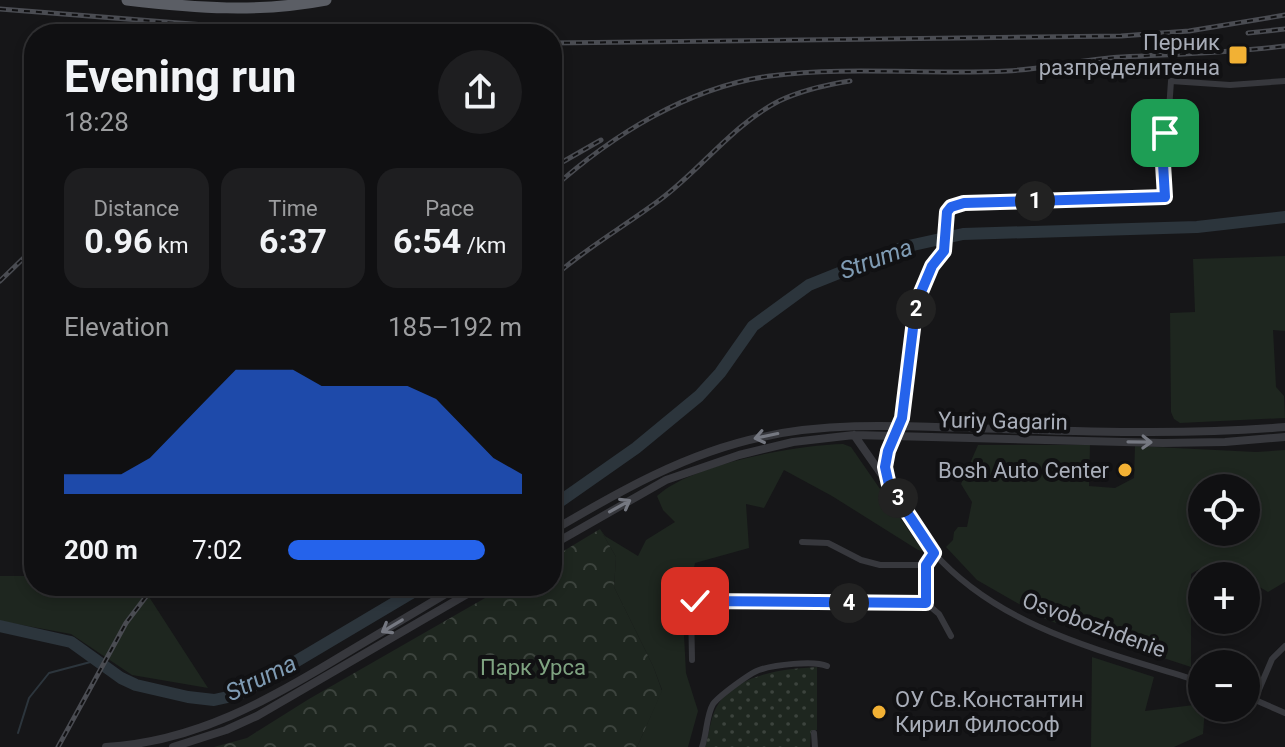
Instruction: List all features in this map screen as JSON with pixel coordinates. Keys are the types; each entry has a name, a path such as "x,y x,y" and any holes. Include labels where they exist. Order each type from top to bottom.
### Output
{"highway":[{"path":"127,0 221,10 326,0"}],"street":[{"path":"889,485 885,467 902,418 916,304 932,266 944,251 947,212 951,207 964,203 1165,197 1162,147 1171,81 1230,85 1285,81"},
{"name":"Yuriy Gagarin","path":"562,526 663,470 735,444 794,431 899,426 1186,432 1285,427"},
{"path":"854,435 889,485"},
{"name":"Yuriy Gagarin","path":"562,539 666,480 739,455 793,442 854,435 1163,443 1285,437"},
{"name":"Osvobozhdenie","path":"889,485 934,553 989,602 1039,628 1188,678"},
{"path":"802,542 828,543 861,560 880,565 926,565"},
{"path":"926,603 926,565 934,553"},
{"path":"106,747 152,742 236,715 286,689 442,596"},
{"path":"173,747 226,730 257,716 464,596"},
{"path":"692,660 691,606 695,601 926,603 939,614 951,636"},
{"path":"1260,687 1272,659 1285,646"},
{"path":"702,747 715,701 755,671 806,662 819,662 827,666"},
{"path":"1260,701 1285,713"},
{"path":"814,733 815,747"}],"green space":[{"path":"1285,256 1285,331 1273,330 1276,387 1284,396 1285,418 1180,423 1171,412 1170,313 1195,312 1193,259"},
{"path":"843,444 851,447 923,551 784,470 764,508 746,504 749,548 695,563 683,617 686,673 698,711 688,747 637,747 662,690 614,587 616,557 600,529 605,536 638,556 646,540 675,522 663,510 657,496 673,485 745,458"},
{"path":"978,445 1090,445 1089,486 1115,488 1134,478 1135,446 1256,452 1285,450 1285,582 1268,592 1260,587 1260,562 1188,562 1188,634 1191,634 1191,650 1188,650 1188,666 1047,620 977,580 946,547 953,540 958,527 967,527 972,502 961,484"},
{"name":"Парк Урса","path":"600,529 616,557 614,587 662,691 637,747 214,747 247,738 489,596 562,596 562,552"},
{"path":"0,576 24,576 24,596 148,596 208,688 132,675 71,634 0,621"},
{"path":"1092,657 1154,677 1145,711 1188,706 1188,722 1204,722 1203,734 1174,747 1091,747"},
{"path":"817,667 817,730 811,731 810,747 705,747 715,710 733,688 774,672"}],"waterway":[{"name":"Struma","path":"562,500 636,448 699,396 720,373 753,326 809,285 904,247 963,234 1197,227 1285,217"},
{"name":"Struma","path":"0,626 71,642 121,678 136,685 214,700 237,695 406,596"},
{"path":"18,733 29,698 49,673 98,660"}],"railway":[{"path":"0,9 191,24"},
{"path":"562,43 1121,36 1189,31 1285,15"},
{"path":"1248,33 1285,29"},
{"path":"562,180 600,150 653,116 710,91 770,76 859,71 1007,71 1107,58 1285,46"},
{"path":"562,270 661,199 732,134 763,111 796,94 850,81"},
{"path":"562,162 601,140"},
{"path":"0,281 24,258"},
{"path":"58,747 126,623 146,596"}],"place":[{"name":"Перник разпределителна","path":"1238,55"},
{"name":"Bosh Auto Center","path":"1125,470"},
{"name":"ОУ Св.Константин Кирил Философ","path":"879,712"}],"route":[{"path":"695,601 926,603 926,565 934,553 889,485 885,467 888,451 902,418 916,304 932,266 944,251 947,212 951,207 964,203 1165,197 1162,147 1165,133"}]}
